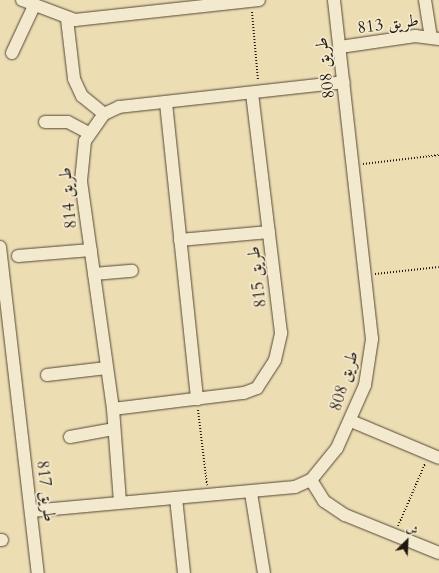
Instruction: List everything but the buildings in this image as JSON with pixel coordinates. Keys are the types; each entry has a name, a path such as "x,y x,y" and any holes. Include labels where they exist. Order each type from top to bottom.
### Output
{"street":[{"path":"22,0 67,19 153,6 249,1"},
{"name":"طريق 808","path":"31,511 120,502 251,493 295,487 311,480 337,448 351,422 365,385 372,350 365,274 334,0"},
{"path":"425,0 435,38"},
{"path":"12,53 34,6"},
{"path":"67,19 74,79 82,96 104,114 119,107 256,94 344,82"},
{"name":"طريق 813","path":"340,47 435,38"},
{"name":"طريق 815","path":"113,409 244,393 257,388 275,360 281,333 269,232 256,94"},
{"path":"166,103 197,399"},
{"name":"طريق 814","path":"104,114 89,133 81,157 81,181 113,409 120,502"},
{"path":"45,122 68,122 89,133"},
{"path":"180,240 269,232"},
{"name":"طريق 817","path":"0,247 38,573"},
{"path":"18,256 91,250"},
{"path":"94,274 132,271"},
{"path":"47,375 107,368"},
{"path":"351,422 434,457"},
{"path":"70,437 114,429"},
{"path":"311,480 324,501 346,515 439,553"},
{"path":"251,493 264,573"},
{"path":"176,498 184,573"}],"path":[{"path":"249,1 256,94"},
{"path":"353,165 439,155"},
{"path":"365,274 439,267"},
{"path":"197,399 208,496"},
{"path":"394,535 434,457"}]}
